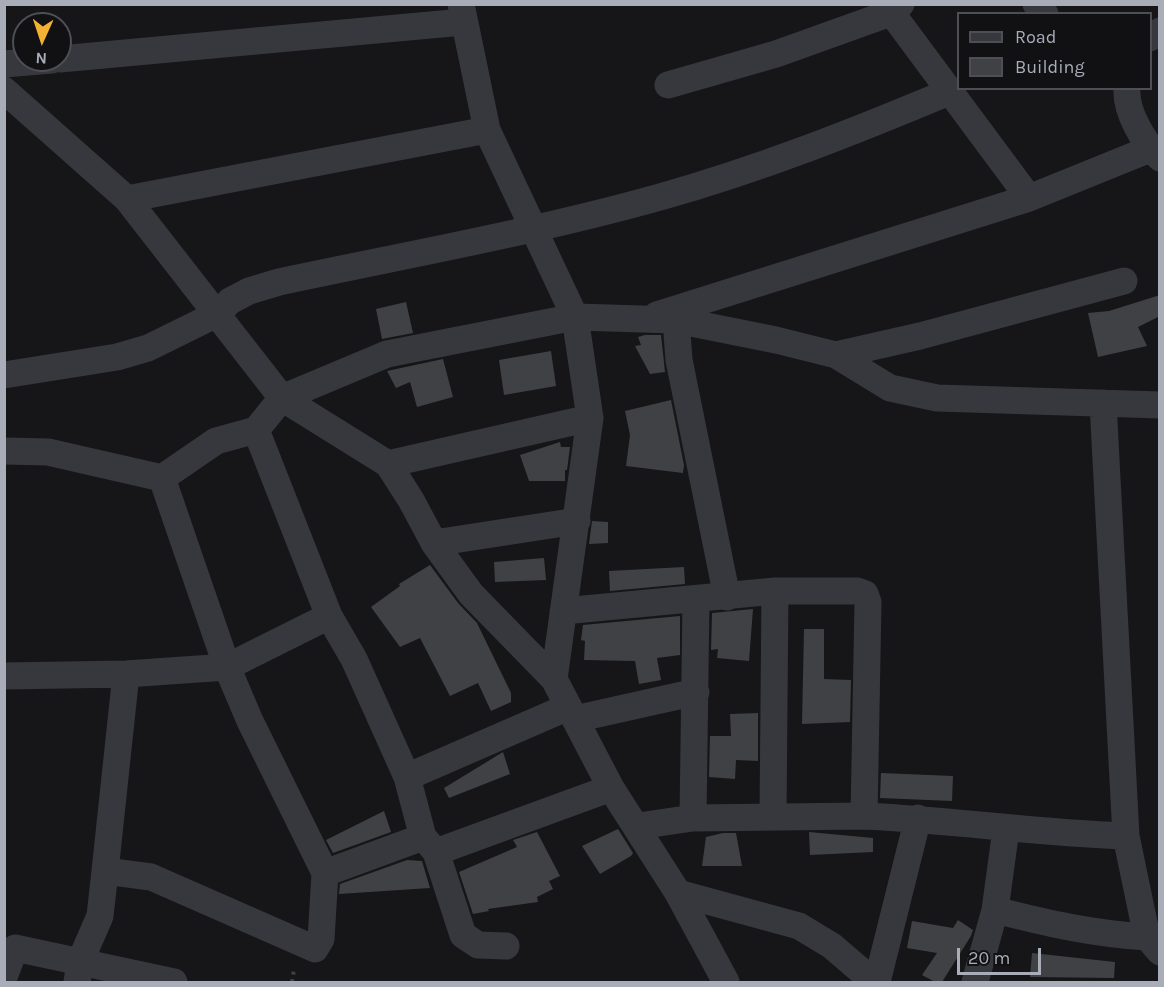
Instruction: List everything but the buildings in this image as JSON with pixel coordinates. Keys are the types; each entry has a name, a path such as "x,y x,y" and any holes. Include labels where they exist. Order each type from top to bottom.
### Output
{"street":[{"path":"668,85 776,54 893,7 1029,198"},
{"path":"72,58 462,13 487,130 575,317 590,418 554,679"},
{"path":"4,90 128,199 282,398 388,464 434,543 471,594 554,679 611,788 638,826 678,892 726,982"},
{"path":"643,319 1029,198 1155,153 1125,90"},
{"path":"4,375 117,357 148,348 217,314 230,301 249,291 279,282 534,229 741,173 859,130 951,91"},
{"path":"128,199 487,130"},
{"path":"836,355 920,336 1124,280"},
{"path":"4,451 48,452 162,478 216,441 256,430 282,398 387,354 575,317 676,320 776,340 836,355 890,388 937,398 1160,405"},
{"path":"676,320 679,360 726,597"},
{"path":"994,910 1062,927 1153,945 1126,836 1103,403"},
{"path":"388,464 590,418"},
{"path":"256,430 329,616 354,659 407,777 463,935 478,945 506,946"},
{"path":"105,871 151,877 315,948 321,939 325,873 250,720 227,667 162,478"},
{"path":"434,543 577,521"},
{"path":"773,816 775,591"},
{"path":"563,611 775,591 857,591 865,594 868,602 864,816"},
{"path":"693,818 696,600"},
{"path":"4,676 126,674 227,667 329,616"},
{"path":"79,972 100,916 126,674"},
{"path":"407,777 571,713 696,692"},
{"path":"325,873 430,845 611,788"},
{"path":"638,826 693,818 864,816 918,818 1006,829 1126,836"},
{"path":"678,892 799,926 832,946 876,982 918,818"},
{"path":"975,982 994,910 1006,829"},
{"path":"4,978 15,948 79,972 174,982"}]}
